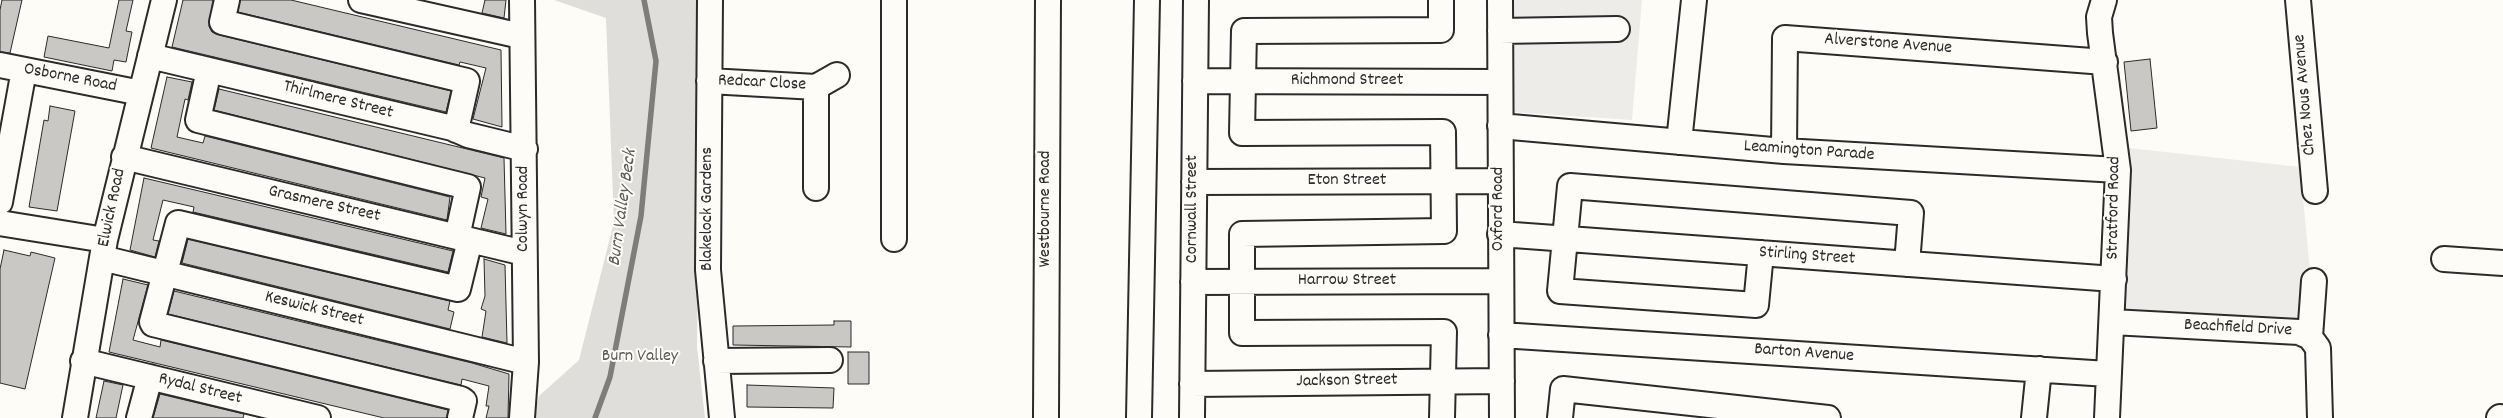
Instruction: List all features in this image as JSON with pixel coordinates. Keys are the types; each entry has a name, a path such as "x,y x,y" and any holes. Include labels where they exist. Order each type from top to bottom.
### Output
{"street":[{"name":"Elwick Road","path":"75,418 83,361 104,249 124,157 164,0"},
{"path":"227,0 222,22 467,80 456,130"},
{"path":"361,0 521,36"},
{"name":"Colwyn Road","path":"522,0 526,362 522,418"},
{"name":"Blakelock Gardens","path":"710,0 708,270 722,418"},
{"path":"894,0 894,239"},
{"name":"Westbourne Road","path":"1046,418 1048,0"},
{"path":"1139,418 1147,0"},
{"name":"Cornwall Street","path":"1192,418 1196,0"},
{"path":"1441,0 1441,30 1244,31 1242,133 1443,132 1444,232 1242,234 1242,333 1444,332 1442,418"},
{"name":"Oxford Road","path":"1500,0 1502,418"},
{"path":"1680,142 1694,0"},
{"name":"Stratford Road","path":"2104,0 2099,17 2118,170 2107,418"},
{"name":"Chez Nous Avenue","path":"2298,0 2315,190"},
{"path":"1500,31 1617,29"},
{"name":"Alverstone Avenue","path":"1784,151 1785,38 2105,62"},
{"name":"Thirlmere Street","path":"150,56 456,130 525,149"},
{"name":"Osborne Road","path":"0,65 141,93"},
{"path":"1,221 5,146 24,70"},
{"path":"209,70 198,120 468,187 458,289 178,223 153,324 461,399 464,401 460,418"},
{"name":"Redcar Close","path":"709,81 816,87 837,75"},
{"name":"Richmond Street","path":"1195,81 1500,82"},
{"name":"Redcar Close","path":"816,87 816,188"},
{"name":"Leamington Parade","path":"1500,126 1784,151 2118,170"},
{"name":"Grasmere Street","path":"124,157 524,253"},
{"name":"Eton Street","path":"1194,182 1500,181"},
{"path":"1762,253 1756,305 1560,292 1570,186 1911,213 1908,264"},
{"name":"Keswick Street","path":"1,221 104,249 166,273 526,362"},
{"name":"Stirling Street","path":"1500,234 2114,279"},
{"path":"2444,259 2503,263"},
{"name":"Harrow Street","path":"1194,282 1500,281"},
{"path":"2310,337 2314,281"},
{"name":"Beachfield Drive","path":"2112,322 2299,332 2310,337 2318,348 2320,418"},
{"name":"Barton Avenue","path":"1501,335 2108,374"},
{"path":"716,361 830,360"},
{"name":"Rydal Street","path":"83,361 318,418"},
{"path":"2034,418 2039,369"},
{"path":"139,418 150,377"},
{"name":"Jackson Street","path":"1192,384 1502,381"},
{"path":"1560,418 1564,389 1828,418"}],"shaded area":[{"path":"1509,0 1642,0 1632,120 1511,112"},
{"path":"2129,148 2300,167 2315,323 2120,310"}],"green space":[{"name":"Burn Valley","path":"554,0 701,0 697,347 705,418 533,418 539,396 579,360 614,222 606,18"}],"building":[{"path":"2,0 22,0 10,53 0,52 0,10"},
{"path":"119,0 133,0 126,31 132,32 126,62 114,60 112,71 44,57 48,36 109,48"},
{"path":"183,0 213,0 209,26 212,32 219,35 451,91 446,112 172,47"},
{"path":"240,0 291,0 501,50 502,127 473,119 486,68 460,62 459,65 238,12"},
{"path":"485,0 506,0 504,18 482,13"},
{"path":"2150,59 2157,128 2131,131 2124,62"},
{"path":"167,77 192,82 188,100 185,99 177,137 203,143 205,136 450,197 447,220 151,148"},
{"path":"219,89 504,158 506,234 481,228 488,199 481,197 485,178 214,110"},
{"path":"50,106 75,111 57,211 29,207 44,120 48,121"},
{"path":"144,178 453,251 448,272 193,212 194,207 163,200 153,240 159,241 155,257 130,250"},
{"path":"188,239 450,301 448,310 454,312 450,329 182,263"},
{"path":"4,250 30,256 31,252 55,258 25,389 0,383 0,269"},
{"path":"484,259 505,265 507,343 482,337 486,311 481,309 485,296"},
{"path":"123,279 148,285 133,340 160,347 161,340 448,410 447,418 384,418 109,352"},
{"path":"174,291 472,363 509,374 508,418 486,418 489,406 486,406 489,386 462,379 461,385 168,314"},
{"path":"834,321 851,321 851,347 733,345 733,326 834,325"},
{"path":"848,352 869,352 869,384 848,384"},
{"path":"104,381 123,385 116,418 96,418"},
{"path":"747,385 834,388 833,408 747,407"},
{"path":"160,394 244,414 243,418 153,418"}],"waterway":[{"name":"Burn Valley Beck","path":"595,418 610,377 641,216 656,61 644,0"}]}
